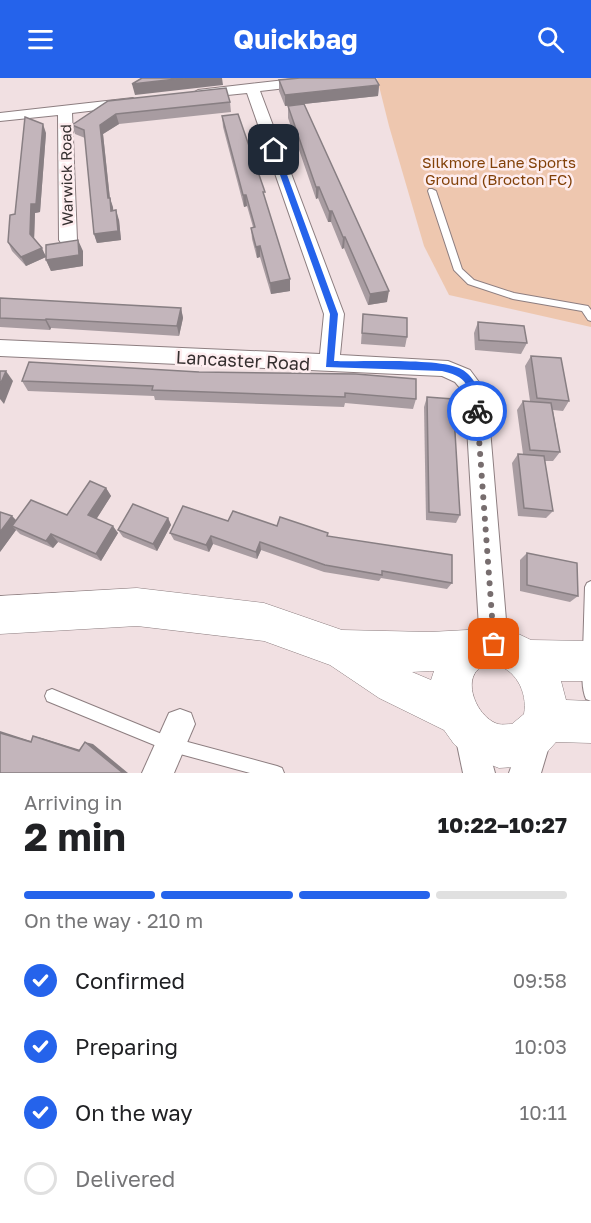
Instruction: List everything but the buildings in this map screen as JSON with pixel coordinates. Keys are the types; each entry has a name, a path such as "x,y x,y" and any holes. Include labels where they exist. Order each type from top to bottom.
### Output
{"street":[{"path":"182,96 339,78"},
{"path":"252,88 334,314 329,364"},
{"path":"0,117 147,100"},
{"name":"Warwick Road","path":"65,110 68,240"},
{"name":"Lancaster Road","path":"0,348 442,368 457,371 468,379 476,393 497,651"},
{"path":"0,615 137,607 264,622 342,650 393,684 464,723 482,741 499,746 523,745 541,727 591,722"},
{"path":"342,650 497,651 591,661"},
{"path":"478,773 464,723 452,696 451,676 458,660 497,651 537,673 544,688 547,705 525,773"},
{"path":"158,773 174,734"}],"lane":[{"path":"432,191 458,270 471,282 513,296 585,308 591,318"},
{"path":"591,587 591,694"},
{"path":"52,696 174,734 277,773"}],"green space":[{"name":"Silkmore Lane Sports Ground (Brocton FC)","path":"377,78 591,78 591,327 449,295 424,246"}],"way so far":[{"path":"477,411 494,644"}],"route":[{"path":"274,150 334,314 329,364 442,368 457,371 468,379 476,393 477,411"}]}
